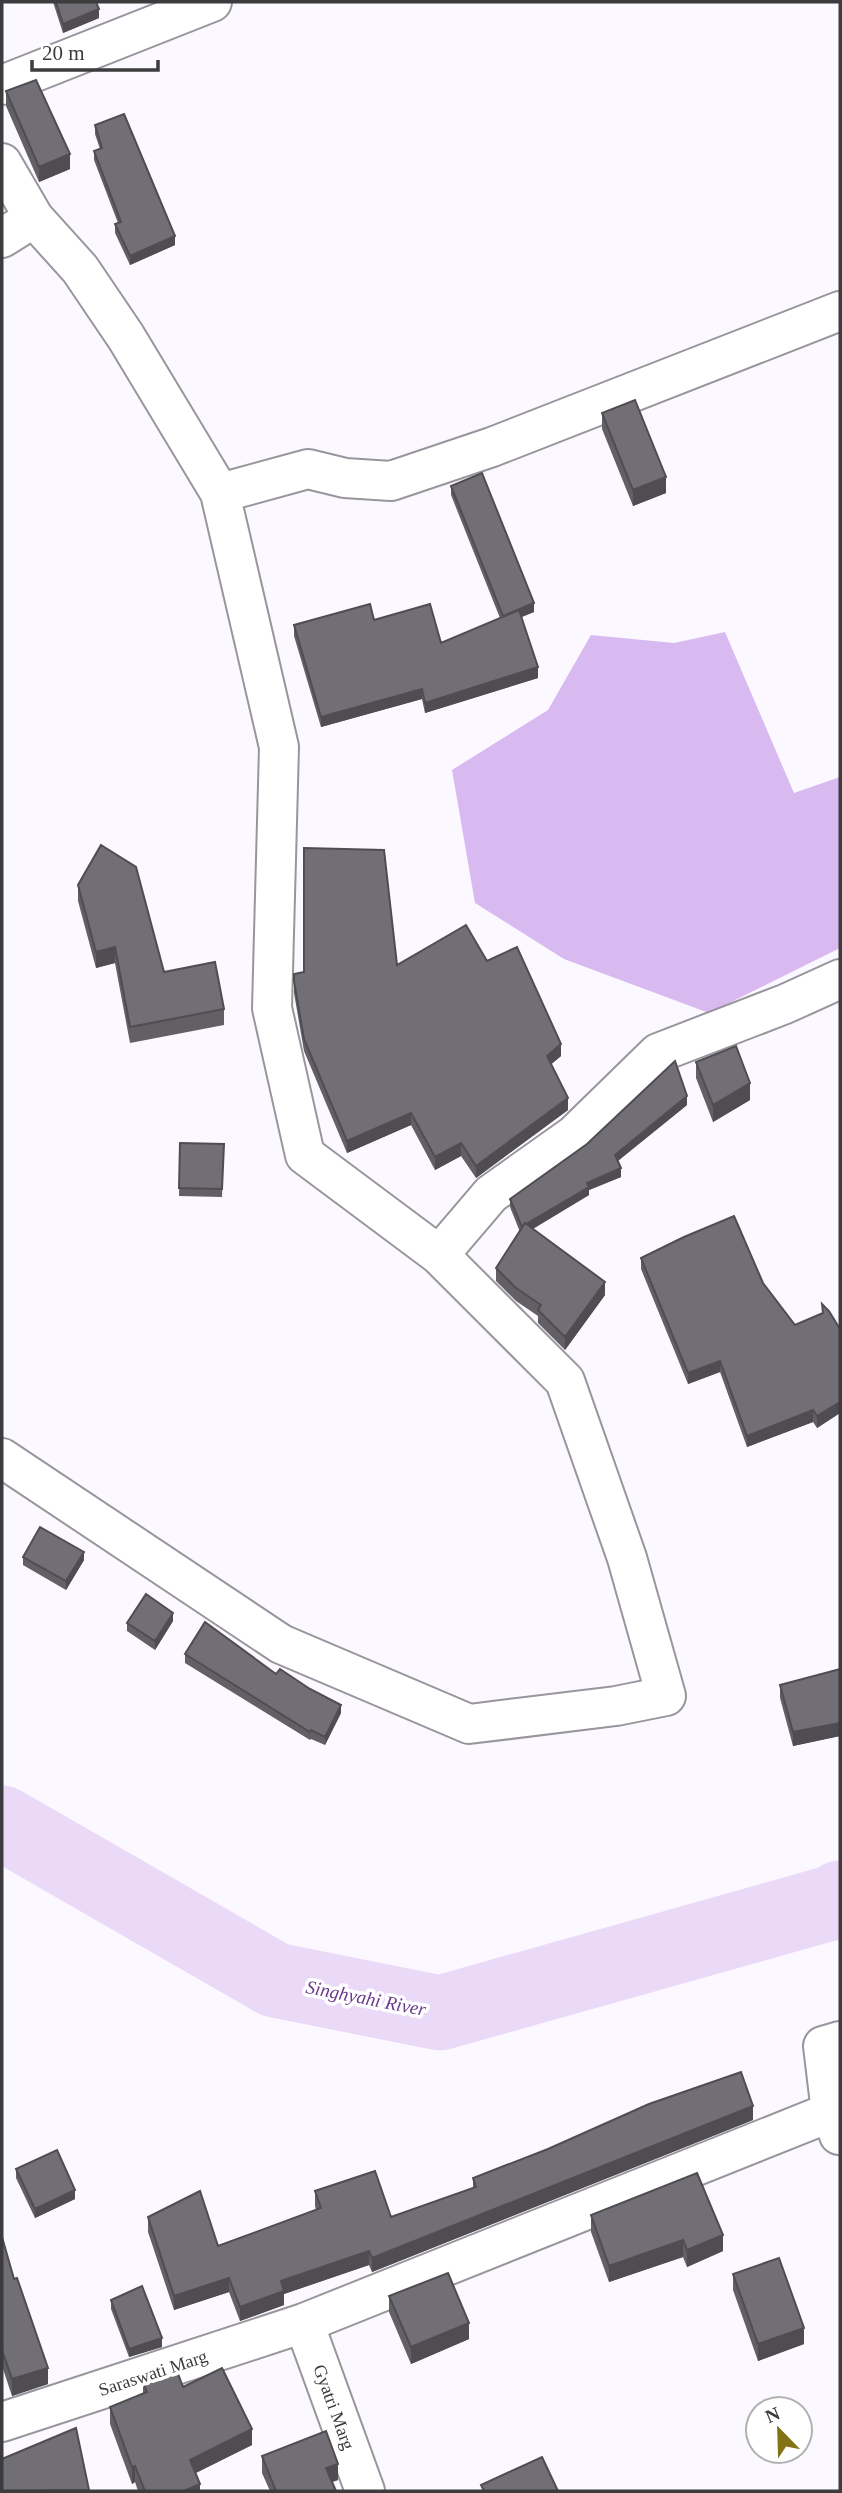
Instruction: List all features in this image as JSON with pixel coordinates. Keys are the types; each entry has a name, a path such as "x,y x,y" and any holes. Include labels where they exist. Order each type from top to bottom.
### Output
{"street":[{"path":"2,85 212,2"},
{"path":"2,163 34,218 80,269 126,337 220,493 279,747 272,1007 305,1154 439,1255 565,1381 627,1558 666,1696 616,1706 469,1724 281,1644 2,1458"},
{"path":"2,238 34,218"},
{"path":"220,493 308,469 345,478 391,481 492,447 840,311"},
{"path":"439,1255 491,1194 574,1135 658,1054 785,1004 840,979"},
{"path":"835,2125 823,2046 840,2041"},
{"name":"Saraswati Marg","path":"2,2422 304,2323 835,2125"},
{"name":"Gyatri Marg","path":"304,2323 365,2491"}],"shaded area":[{"path":"725,632 794,793 840,777 840,948 709,1013 564,959 475,903 452,770 548,710 591,635 674,643"}],"building":[{"path":"56,2 96,2 99,9 63,24"},
{"path":"36,80 70,154 39,167 6,91"},
{"path":"124,114 175,236 130,256 115,224 121,222 94,151 102,148 95,125"},
{"path":"635,400 666,477 633,490 602,413"},
{"path":"482,473 534,603 503,616 451,486"},
{"path":"370,604 374,620 430,604 441,643 519,610 538,667 425,703 422,689 321,717 294,625"},
{"path":"101,845 136,867 164,972 215,962 224,1009 130,1027 115,947 96,952 78,885"},
{"path":"304,848 384,850 397,965 466,925 487,961 517,947 561,1044 547,1056 568,1098 476,1166 461,1143 435,1157 411,1113 347,1141 304,1039 294,981 294,974 304,972"},
{"path":"736,1046 750,1083 713,1105 696,1062"},
{"path":"675,1061 687,1096 615,1155 621,1168 587,1183 589,1187 522,1227 510,1199 587,1144"},
{"path":"180,1143 224,1144 222,1189 179,1188"},
{"path":"734,1216 763,1283 795,1325 823,1313 822,1304 840,1329 840,1402 817,1416 813,1410 747,1436 720,1361 688,1373 641,1258"},
{"path":"525,1223 605,1282 565,1337 538,1310 541,1305 516,1288 496,1268"},
{"path":"40,1527 84,1552 66,1581 23,1557"},
{"path":"146,1594 173,1613 155,1641 127,1623"},
{"path":"205,1622 276,1674 280,1669 341,1705 325,1737 311,1730 310,1732 185,1654"},
{"path":"840,1669 840,1723 793,1732 780,1685"},
{"path":"741,2072 753,2106 372,2258 369,2251 281,2281 284,2291 240,2307 229,2278 174,2296 148,2217 200,2191 218,2246 321,2208 315,2191 375,2171 391,2217 476,2187 473,2178 548,2149 649,2104"},
{"path":"57,2150 75,2190 35,2209 16,2169"},
{"path":"697,2173 723,2235 687,2250 683,2240 609,2266 591,2215"},
{"path":"2,2237 14,2279 17,2278 48,2368 12,2379 2,2350"},
{"path":"779,2258 804,2328 758,2344 733,2274"},
{"path":"448,2273 469,2323 411,2347 389,2296"},
{"path":"142,2286 162,2338 129,2349 111,2300"},
{"path":"222,2368 252,2429 190,2460 200,2484 184,2491 145,2491 135,2466 132,2467 110,2407 147,2392 143,2382 177,2371 183,2387"},
{"path":"76,2428 89,2490 2,2491 2,2459"},
{"path":"326,2431 338,2464 326,2468 336,2491 276,2491 262,2456"},
{"path":"542,2457 558,2491 484,2491 481,2485"}],"waterway":[{"name":"Singhyahi River","path":"2,1823 275,1980 440,2013 831,1903 840,1898"}]}
